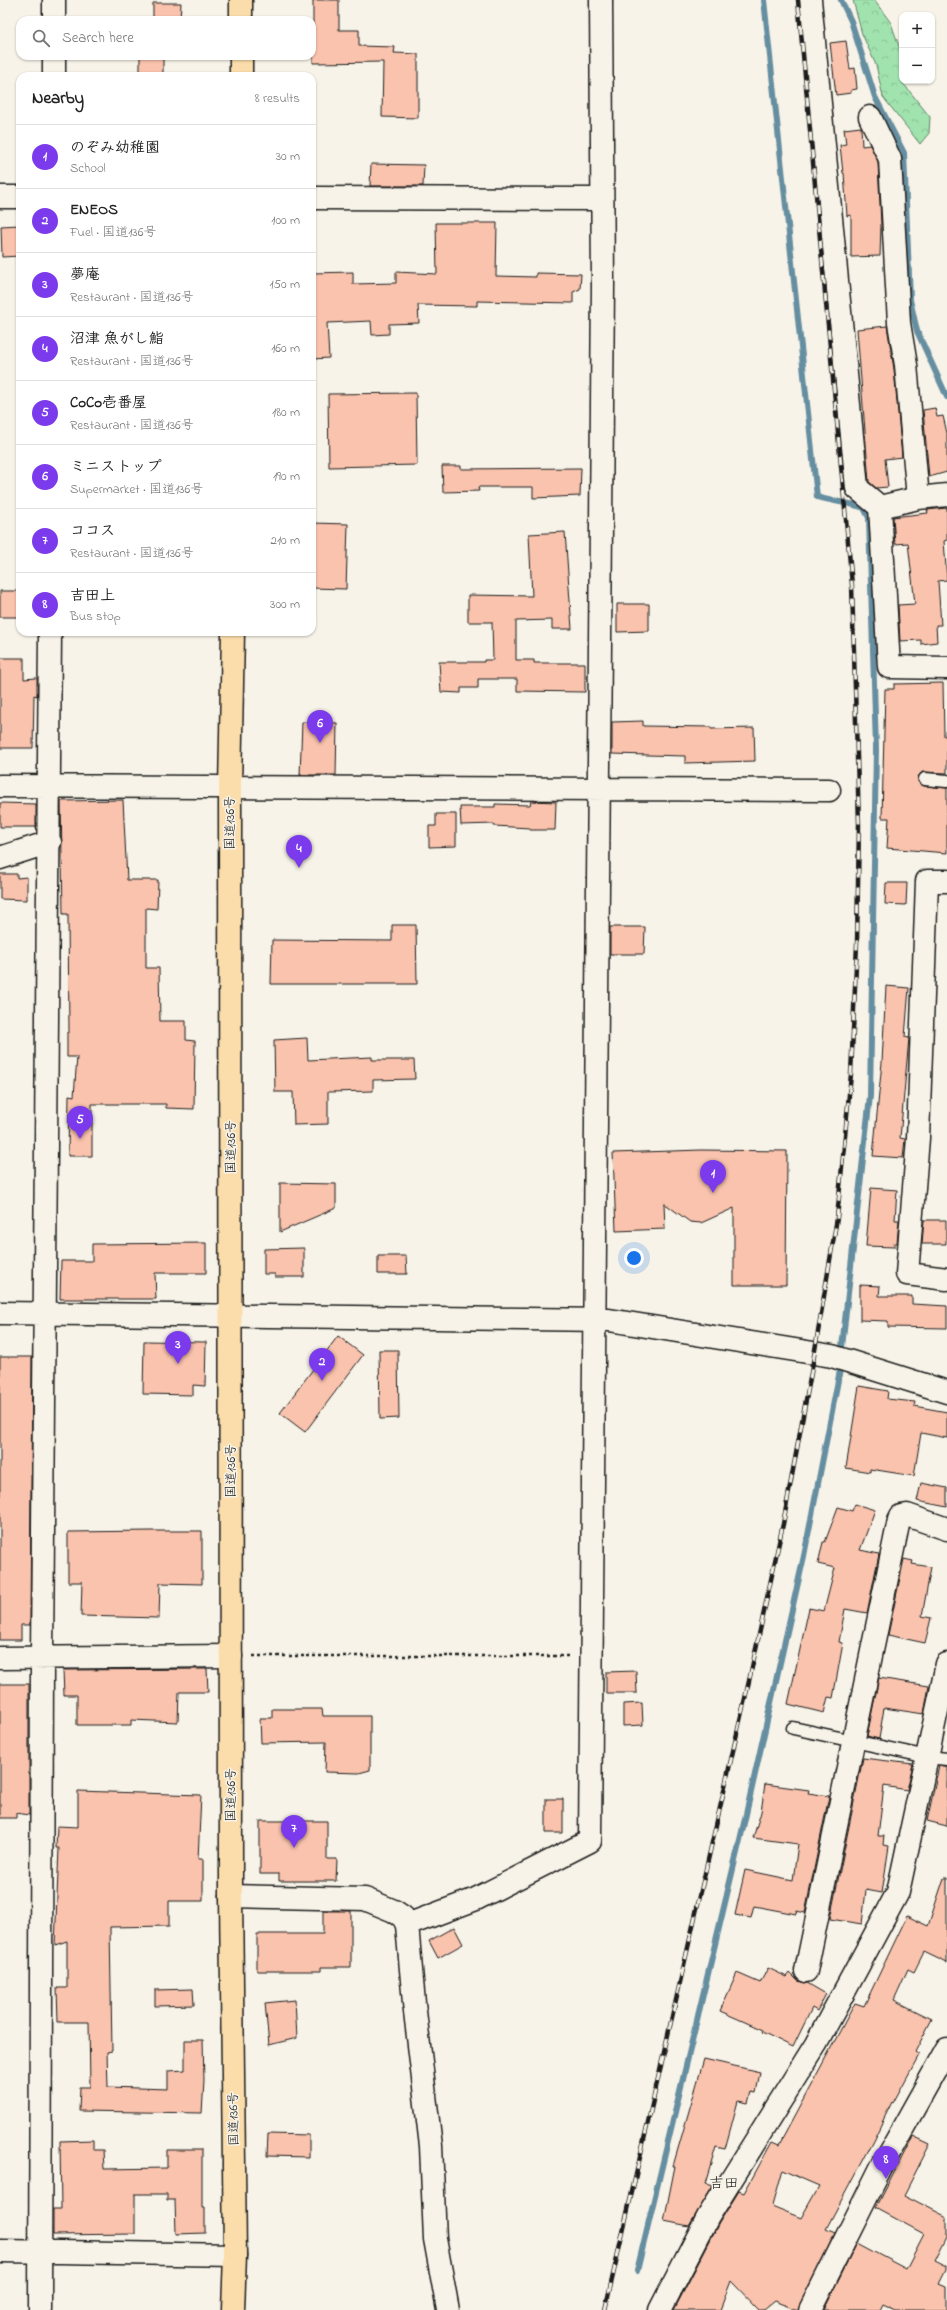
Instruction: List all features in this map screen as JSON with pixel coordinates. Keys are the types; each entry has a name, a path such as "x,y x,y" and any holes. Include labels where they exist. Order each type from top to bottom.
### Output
{"highway":[{"path":"241,0 241,16"},
{"path":"241,60 241,72"},
{"name":"国道136号","path":"233,636 230,788 231,1896 235,2255 233,2310"}],"street":[{"path":"54,0 54,16"},
{"path":"407,1925 476,1899 590,1841 596,1320 603,284 601,199 601,0"},
{"path":"810,0 857,488 880,507 889,667 947,668"},
{"path":"54,60 54,72"},
{"path":"870,117 890,159 899,323 906,365 918,498"},
{"path":"0,197 16,197"},
{"path":"316,198 601,199"},
{"path":"880,507 918,498 947,495"},
{"path":"40,2310 42,1658 50,842 50,636"},
{"path":"0,786 829,790"},
{"path":"0,858 50,842"},
{"path":"947,881 926,881 918,1138 907,1274 947,1279"},
{"path":"0,1313 231,1317 609,1320 832,1356 947,1392"},
{"path":"806,1971 899,1520 901,1516 907,1515 947,1529"},
{"path":"0,1658 231,1656"},
{"path":"660,2310 708,2217 816,2044 898,1892 938,1758 947,1664"},
{"path":"231,1896 365,1899 394,1911 403,1917 407,1925 414,2003 431,2146 435,2239 448,2310"},
{"path":"810,2310 885,2160 947,2049"},
{"path":"0,2251 235,2255"}],"lane":[{"path":"925,779 947,781"},
{"path":"793,1728 853,1742 938,1758"}],"path":[{"path":"231,1656 592,1656"}],"green space":[{"path":"853,0 874,0 891,23 899,46 899,84 904,84 930,117 929,133 920,144 883,97 876,65 862,34"}],"building":[{"path":"313,0 339,0 339,30 359,30 359,46 395,47 394,53 418,54 418,118 382,117 383,62 313,63 313,60 316,60 316,16 313,16"},
{"path":"153,3 181,3 180,16 153,16"},
{"path":"846,41 850,69 855,68 857,89 851,90 851,93 836,95 830,43"},
{"path":"140,60 163,60 163,72 140,72"},
{"path":"861,127 862,146 870,145 878,162 881,225 880,256 851,257 851,215 847,216 844,173 840,145 846,144 844,129"},
{"path":"371,164 424,165 423,186 370,186"},
{"path":"436,223 497,223 496,276 536,277 536,273 581,274 580,289 573,292 573,303 477,301 477,306 418,305 419,323 389,324 389,334 372,335 371,321 327,323 329,358 316,359 316,273 353,272 353,284 396,283 396,272 437,274"},
{"path":"16,225 16,256 2,257 1,226"},
{"path":"887,326 894,369 902,457 885,459 888,487 876,488 869,482 857,329"},
{"path":"416,393 417,465 329,467 328,394"},
{"path":"935,408 937,417 943,416 947,433 947,472 929,477 923,410"},
{"path":"442,466 461,466 461,469 581,468 580,496 533,498 533,487 478,487 479,491 443,492"},
{"path":"947,508 947,540 944,541 947,580 938,581 941,625 936,625 937,642 921,644 921,640 900,641 898,605 915,604 908,543 895,544 893,517 928,513 927,510"},
{"path":"316,523 348,524 346,589 316,588"},
{"path":"565,532 572,629 552,629 552,620 516,621 516,660 534,660 534,663 585,663 585,692 517,691 517,679 478,679 478,688 461,688 461,693 441,692 439,662 484,662 484,660 493,660 492,622 468,622 468,595 532,596 529,534"},
{"path":"0,591 16,591 16,617 0,617"},
{"path":"617,604 649,604 649,631 617,632"},
{"path":"0,658 24,658 24,679 37,678 37,696 34,695 33,748 0,748"},
{"path":"943,683 944,736 947,736 947,773 922,772 918,782 924,786 947,788 947,853 887,848 889,818 882,818 885,689 894,689 894,684"},
{"path":"643,721 643,726 711,727 711,729 754,728 755,761 685,763 685,756 612,754 612,722"},
{"path":"302,722 337,723 336,775 300,775"},
{"path":"123,800 127,880 158,880 157,909 146,908 146,968 159,968 160,1021 186,1021 186,1040 195,1041 194,1109 166,1108 166,1104 92,1104 92,1156 68,1156 69,1095 74,1096 77,1057 67,1057 67,1032 69,1032 68,914 63,914 61,801"},
{"path":"531,801 556,802 555,830 530,830 530,828 494,826 494,824 461,825 460,807 495,807 495,804 530,805"},
{"path":"0,803 36,804 36,827 0,827"},
{"path":"436,814 456,814 456,846 429,847 429,826 436,826"},
{"path":"0,874 17,874 17,878 27,877 27,900 0,899"},
{"path":"886,883 907,883 906,905 885,904"},
{"path":"392,925 416,925 417,984 271,984 272,940 392,941"},
{"path":"610,927 645,927 644,954 610,954"},
{"path":"886,986 909,988 905,1037 909,1038 900,1138 905,1139 903,1158 873,1156 882,1062"},
{"path":"307,1038 308,1060 372,1057 372,1060 414,1060 415,1079 373,1080 373,1091 328,1092 328,1124 294,1125 293,1092 275,1092 274,1040"},
{"path":"701,1150 787,1151 786,1285 734,1285 734,1208 701,1223 690,1222 664,1203 665,1229 616,1231 613,1153"},
{"path":"280,1183 336,1184 336,1208 280,1232"},
{"path":"871,1188 897,1190 895,1220 899,1220 897,1243 894,1243 894,1247 866,1246"},
{"path":"924,1220 946,1220 946,1244 922,1244"},
{"path":"206,1243 206,1273 155,1273 156,1299 60,1299 61,1261 92,1261 92,1244"},
{"path":"304,1248 304,1277 275,1277 275,1274 264,1274 264,1249"},
{"path":"378,1256 406,1256 407,1274 378,1274"},
{"path":"860,1285 880,1286 879,1296 912,1296 912,1304 947,1306 947,1328 888,1327 888,1321 860,1320"},
{"path":"338,1336 363,1355 305,1432 280,1413"},
{"path":"144,1341 206,1342 205,1386 193,1385 193,1395 143,1394"},
{"path":"379,1350 398,1350 399,1418 380,1419"},
{"path":"0,1357 32,1357 30,1625 21,1625 21,1640 0,1640"},
{"path":"859,1386 888,1391 887,1399 915,1402 914,1406 947,1412 947,1438 921,1433 914,1476 870,1469 870,1472 846,1468"},
{"path":"921,1483 947,1488 947,1507 917,1501"},
{"path":"855,1504 875,1510 860,1550 879,1554 867,1613 845,1609 839,1642 843,1643 833,1698 828,1697 824,1713 788,1704 809,1608 824,1611 835,1568 818,1564 823,1542 825,1542 838,1507 852,1511"},
{"path":"202,1531 202,1584 160,1583 159,1618 81,1616 82,1582 68,1582 68,1532"},
{"path":"904,1559 913,1561 912,1564 931,1567 922,1616 931,1618 925,1643 888,1635"},
{"path":"207,1669 208,1692 179,1692 178,1722 131,1720 131,1725 77,1725 77,1695 64,1695 63,1670"},
{"path":"636,1671 637,1693 606,1693 606,1672"},
{"path":"879,1678 929,1686 924,1714 884,1708 879,1739 867,1736"},
{"path":"0,1684 29,1684 29,1815 16,1813 16,1818 0,1818"},
{"path":"642,1703 643,1725 623,1726 623,1704"},
{"path":"272,1709 322,1709 323,1716 370,1716 370,1770 359,1773 325,1772 326,1742 261,1743 260,1718 272,1718"},
{"path":"863,1758 913,1764 907,1790 884,1786 878,1836 884,1836 883,1845 889,1846 882,1893 866,1890 862,1924 830,1919"},
{"path":"939,1766 947,1766 947,1826 927,1821"},
{"path":"765,1784 809,1790 808,1793 829,1796 805,1913 797,1911 796,1914 754,1906 751,1918 735,1915 745,1870 793,1880 798,1844 753,1838 761,1812"},
{"path":"78,1791 201,1795 198,1859 203,1859 203,1901 169,1901 169,1926 110,1927 112,2051 107,2052 108,2087 168,2089 168,2071 185,2070 185,2040 203,2040 204,2081 202,2113 79,2111 80,2087 90,2087 89,2022 58,2022 57,1988 67,1988 67,1941 55,1945 59,1848 56,1848 57,1826 78,1827"},
{"path":"546,1799 563,1799 563,1833 546,1833"},
{"path":"260,1821 327,1821 327,1859 337,1859 336,1881 279,1881 279,1874 260,1874"},
{"path":"944,1878 947,1878 947,1963 924,1952 914,1972 908,1969 894,2000 932,2019 915,2052 919,2055 893,2103 892,2102 826,2229 835,2233 798,2310 775,2301 764,2310 759,2310 731,2281 720,2310 674,2310 719,2223 739,2191 744,2193 772,2142 779,2145 855,2003 864,2006 907,1916 928,1926","holes":["782,2170 819,2186 801,2218 772,2206"]},
{"path":"323,1911 351,1911 351,1967 321,1967 321,1971 257,1971 257,1934 323,1934"},
{"path":"454,1927 463,1944 438,1958 429,1941"},
{"path":"768,1968 787,1977 790,1973 798,1981 807,1983 826,1994 817,2011 812,2008 793,2047 762,2032 763,2030 720,2011 737,1973 760,1983"},
{"path":"193,1989 194,2005 155,2006 155,1990"},
{"path":"295,2000 297,2038 269,2045 265,2003"},
{"path":"704,2059 760,2072 756,2093 751,2092 748,2103 738,2101 725,2149 716,2147 705,2184 713,2186 689,2226 664,2221 675,2166 673,2166"},
{"path":"268,2134 309,2135 309,2157 267,2156"},
{"path":"913,2136 930,2144 904,2195 947,2217 947,2236 935,2260 947,2266 947,2270 940,2284 947,2287 947,2310 895,2310 882,2304 879,2310 824,2310 857,2243 906,2269 924,2234 876,2208"},
{"path":"93,2140 93,2150 103,2150 104,2169 167,2168 167,2150 202,2150 202,2208 205,2208 205,2233 176,2234 175,2200 167,2200 167,2194 135,2194 135,2234 53,2235 53,2209 61,2209 60,2141"}],"waterway":[{"path":"764,0 817,497 853,504 864,508 869,518 876,749 870,1096 842,1347"},
{"path":"841,0 851,21 875,97 904,153 910,300 917,331 947,397"},
{"path":"637,2271 744,1823 804,1556 840,1370"}],"railway":[{"path":"605,2310 749,1681 783,1524 813,1362 837,1218 851,1074 857,944 859,824 852,585 798,0"}],"place":[{"name":"ミニストップ","path":"320,743"},
{"name":"沼津 魚がし鮨","path":"299,868"},
{"name":"CoCo壱番屋","path":"80,1139"},
{"name":"のぞみ幼稚園","path":"713,1193"},
{"name":"夢庵","path":"178,1364"},
{"name":"ENEOS","path":"322,1381"},
{"name":"ココス","path":"294,1848"},
{"name":"吉田上","path":"886,2179"}],"district":[{"name":"吉田","path":"724,2184"}]}
